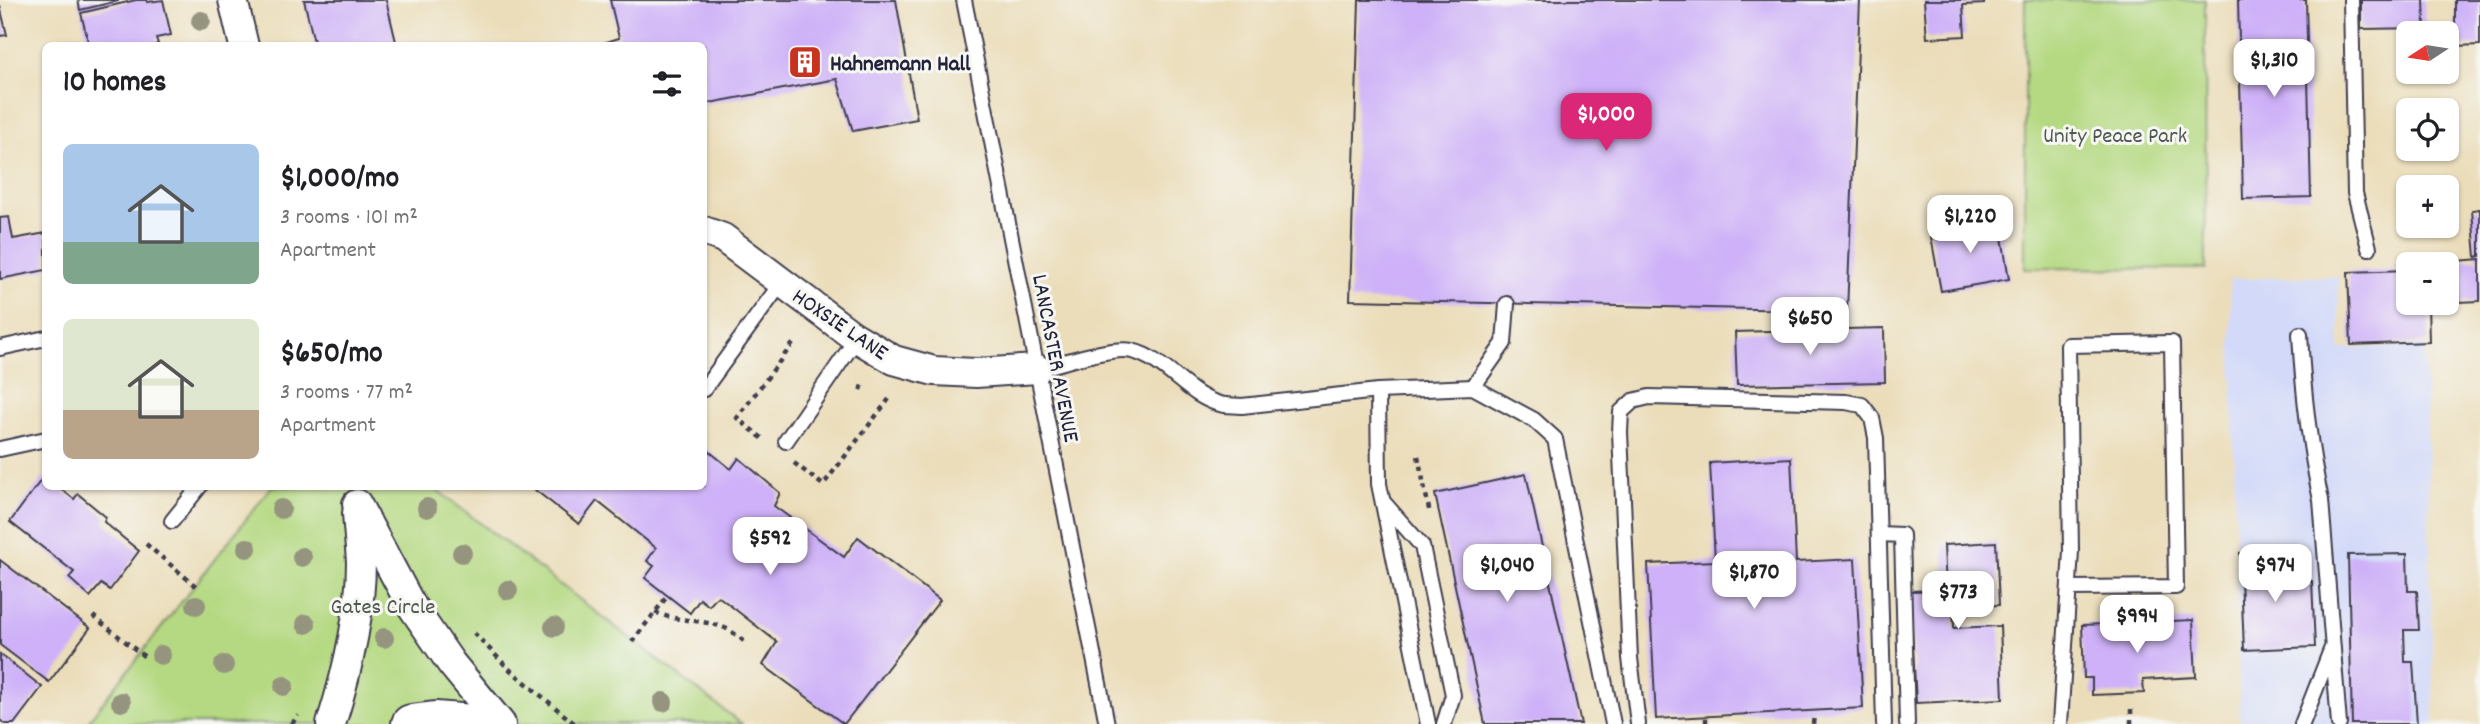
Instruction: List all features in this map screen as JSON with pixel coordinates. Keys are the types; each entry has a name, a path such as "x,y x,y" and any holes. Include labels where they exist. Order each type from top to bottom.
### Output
{"main road":[{"path":"411,724 454,721 473,724"}],"street":[{"path":"233,0 243,42"},
{"name":"HOXSIE LANE","path":"707,232 723,238 857,338 894,360 934,371 976,373 1037,369"},
{"path":"331,724 350,653 361,564 355,495"},
{"path":"355,495 411,605 451,663 501,724"}],"lane":[{"name":"LANCASTER AVENUE","path":"964,0 1107,724"},
{"path":"2351,0 2355,193 2369,248"},
{"path":"707,385 782,282"},
{"path":"1474,387 1504,344 1507,304"},
{"path":"2300,334 2304,396 2321,500 2339,724"},
{"path":"786,441 857,338"},
{"path":"0,348 42,339"},
{"path":"2060,724 2063,650 2070,588 2068,345 2172,343 2176,587 2070,588"},
{"path":"1037,369 1107,352 1130,350 1147,357 1201,395 1220,404 1242,406 1378,391 1474,387 1534,420 1555,439 1613,724"},
{"path":"1378,391 1379,484 1428,724"},
{"path":"1638,724 1630,658 1620,432 1621,412 1633,401 1648,397 1846,402 1862,405 1872,418 1876,438 1880,534 1884,724"},
{"path":"0,449 42,440"},
{"path":"172,521 197,490"},
{"path":"1383,501 1422,546 1453,695 1444,724"},
{"path":"1880,534 1902,535 1907,724"},
{"path":"2302,724 2332,648"}],"path":[{"path":"737,418 795,341"},
{"path":"823,485 890,398"},
{"path":"146,544 198,588"},
{"path":"632,642 666,598"},
{"path":"655,612 668,618 712,624 729,630 745,642"},
{"path":"93,616 145,657"},
{"path":"2131,705 2131,724"},
{"path":"1813,724 1814,715"}],"shaded area":[{"path":"2338,276 2340,349 2425,345 2434,724 2240,724 2230,279"}],"green space":[{"name":"Unity Peace Park","path":"2025,0 2205,0 2206,269 2025,268"},
{"name":"Gates Circle","path":"269,490 437,490 742,724 86,724"}],"building":[{"path":"78,0 118,0 118,1 80,10"},
{"path":"136,0 163,0 171,35 156,38 157,42 88,42 81,13"},
{"path":"304,0 386,0 396,42 314,42"},
{"name":"Hahnemann Hall","path":"610,0 896,0 917,119 853,131 837,79 707,103 707,42 606,42 619,38"},
{"path":"1359,0 1860,0 1847,311 1350,300"},
{"path":"1924,0 1984,0 1984,4 1963,5 1965,36 1927,38"},
{"path":"2238,0 2306,0 2311,197 2243,199"},
{"path":"2361,0 2424,0 2425,21 2396,21 2396,28 2361,29"},
{"path":"2455,0 2480,0 2480,45 2459,46 2459,21 2455,21"},
{"path":"0,6 7,35 0,36"},
{"path":"2480,209 2480,256 2476,257 2472,210"},
{"path":"9,217 13,239 42,234 42,271 0,279 0,218"},
{"path":"1999,219 2009,279 1941,291 1930,231"},
{"path":"2480,259 2480,301 2459,302 2459,261"},
{"path":"2396,270 2396,315 2428,315 2429,342 2351,345 2348,272"},
{"path":"1884,328 1885,382 1737,385 1735,332"},
{"path":"707,449 731,469 739,458 780,493 774,506 844,557 858,537 940,600 844,724 763,665 777,642 718,596 709,606 700,599 690,613 645,578 654,566 647,561 656,548 597,501 579,524 535,490 707,490"},
{"path":"1791,458 1796,562 1855,559 1863,708 1656,719 1648,564 1715,561 1710,463"},
{"path":"1526,474 1581,724 1485,724 1435,494"},
{"path":"42,479 42,490 62,490 74,499 78,494 106,517 104,522 139,551 110,590 101,584 90,597 69,578 74,572 10,522"},
{"path":"1996,542 1999,605 1953,607 1954,628 2000,626 2003,699 1916,703 1910,591 1946,590 1944,545"},
{"path":"2286,551 2288,583 2312,581 2315,647 2244,650 2240,553"},
{"path":"2407,554 2408,591 2417,591 2419,630 2404,630 2405,662 2413,662 2417,724 2352,724 2348,555"},
{"path":"0,560 90,628 49,682 0,645"},
{"path":"2193,620 2196,677 2143,680 2144,693 2092,695 2092,678 2084,678 2082,625"},
{"path":"0,654 42,687 14,724 5,724 0,720"}],"place":[{"name":"Hahnemann Hall","path":"805,62"}]}
